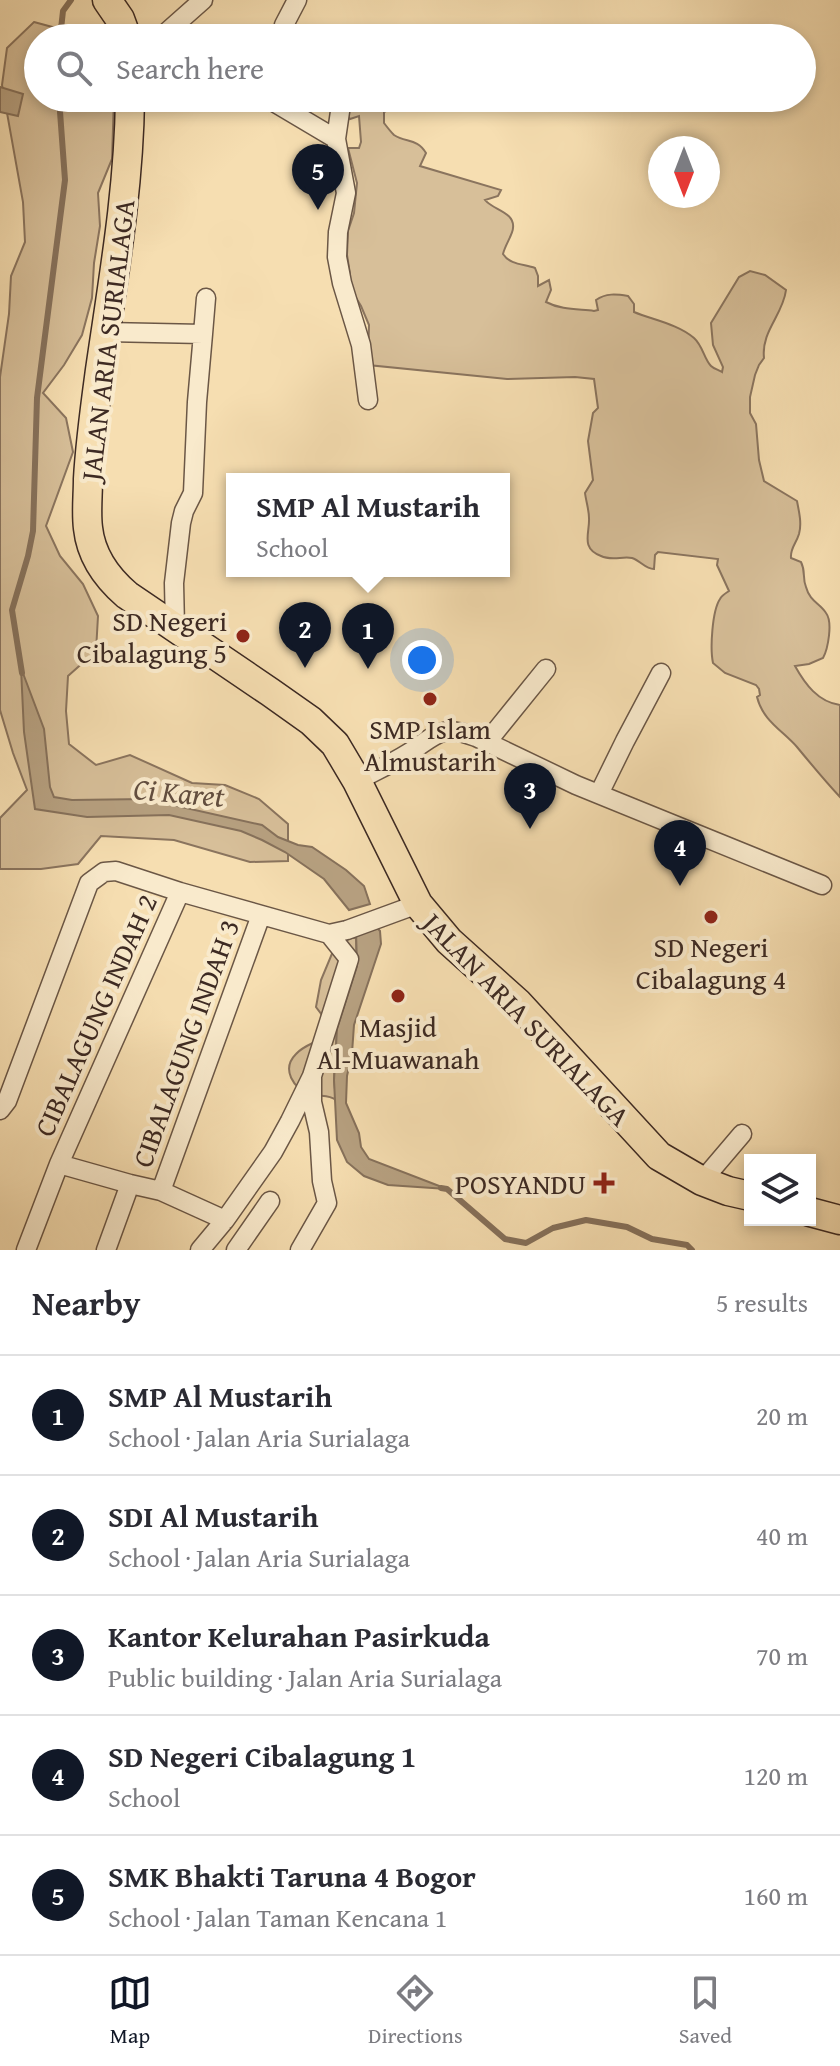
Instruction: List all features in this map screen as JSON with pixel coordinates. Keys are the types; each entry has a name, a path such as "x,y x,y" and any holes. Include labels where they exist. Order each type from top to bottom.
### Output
{"main road":[{"path":"107,0 122,24"},
{"name":"JALAN ARIA SURIALAGA","path":"129,112 123,214 91,434 88,528 100,565 112,582 127,595 311,721 335,744 357,781 418,904 449,941 518,1003 646,1143 671,1164 702,1181 744,1195"},
{"path":"816,1214 840,1220"}],"street":[{"path":"176,24 203,0"},
{"path":"285,24 297,0"},
{"path":"291,112 336,139"},
{"path":"340,112 336,139 346,193 338,232 337,257 361,345 368,400"},
{"path":"175,627 174,583 181,523 193,493 206,298"},
{"path":"106,332 203,334"},
{"path":"487,742 546,669"},
{"path":"599,794 661,673"},
{"path":"357,781 405,755 432,736 459,731 599,794 822,885"},
{"path":"0,1110 7,1101 89,883 104,872 116,871 261,915 338,932 418,904"},
{"name":"CIBALAGUNG INDAH 2","path":"26,1250 59,1164 180,892"},
{"name":"CIBALAGUNG INDAH 3","path":"161,1191 261,915"},
{"path":"200,1250 273,1152 312,1076 349,959 338,932"},
{"path":"300,1250 327,1203 322,1181 319,1132 312,1102 312,1076"},
{"path":"702,1181 742,1134"},
{"name":"CIBALAGUNG INDAH 3","path":"59,1164 161,1191 225,1220"},
{"path":"106,1250 130,1184"},
{"path":"236,1250 270,1201"}],"shaded area":[{"path":"24,32 24,112 114,112 112,159 98,193 100,226 92,298 82,335 43,393 66,418 73,452 46,526 60,556 83,584 98,616 96,651 68,676 66,711 69,744 96,765 130,755 192,783 225,785 259,799 288,824 288,861 250,862 174,840 101,836 78,864 41,869 0,869 0,818 27,790 0,710 0,377 11,276 25,242 23,202 2,85 7,48"},
{"path":"0,87 23,94 18,116 0,112"},
{"path":"384,112 384,123 394,135 423,148 426,153 420,166 501,190 498,196 485,200 511,218 513,223 503,254 513,262 535,268 538,286 549,280 551,290 546,302 552,305 594,311 598,310 596,300 600,298 628,296 634,304 634,312 688,333 711,366 722,372 723,367 713,345 711,323 739,277 750,271 765,275 786,290 766,340 764,358 755,375 750,413 756,424 764,481 797,501 800,530 791,558 801,562 808,592 828,617 829,636 823,658 795,666 813,691 825,700 840,705 840,797 768,719 757,697 760,695 756,685 725,673 713,663 715,612 721,598 729,591 717,565 718,559 658,552 654,569 632,558 605,557 590,549 585,493 593,480 588,441 593,413 598,408 594,379 507,379 368,365 369,325 350,288 347,255 357,183 348,148 359,148 359,116 350,119 346,114"},
{"path":"21,668 44,729 50,787 54,797 72,800 146,799 262,825 278,837 312,847 346,870 364,886 370,904 349,910 324,879 285,852 241,831 169,815 87,817 35,809 24,732"},
{"path":"374,924 380,931 381,944 354,1025 346,1103 359,1133 361,1147 369,1159 447,1189 388,1185 364,1176 347,1162 337,1140 334,1080 337,1029 357,966 356,931"},
{"path":"356,938 357,966 337,1029 336,1100 299,1088 291,1078 289,1066 298,1052 319,1040 325,1019 316,1007 321,980 336,944"}],"waterway":[{"name":"Ci Karet","path":"62,24 63,11 71,0"},
{"name":"Ci Karet","path":"22,673 12,610 33,531 37,398 65,180 60,112"},
{"name":"Ci Karet","path":"441,1188 447,1189 505,1239 526,1243 553,1228 586,1220 627,1227 652,1239 687,1245 692,1250"}],"place":[{"name":"SMK Bhakti Taruna 4 Bogor","path":"318,210"},
{"name":"SD Negeri Cibalagung 5","path":"243,636"},
{"name":"SDI Al Mustarih","path":"305,668"},
{"name":"SMP Al Mustarih","path":"368,669"},
{"name":"SMP Islam Almustarih","path":"430,699"},
{"name":"Kantor Kelurahan Pasirkuda","path":"530,829"},
{"name":"SD Negeri Cibalagung 1","path":"680,886"},
{"name":"SD Negeri Cibalagung 4","path":"711,917"},
{"name":"Masjid Al-Muawanah","path":"398,996"},
{"name":"POSYANDU","path":"604,1183"}]}
